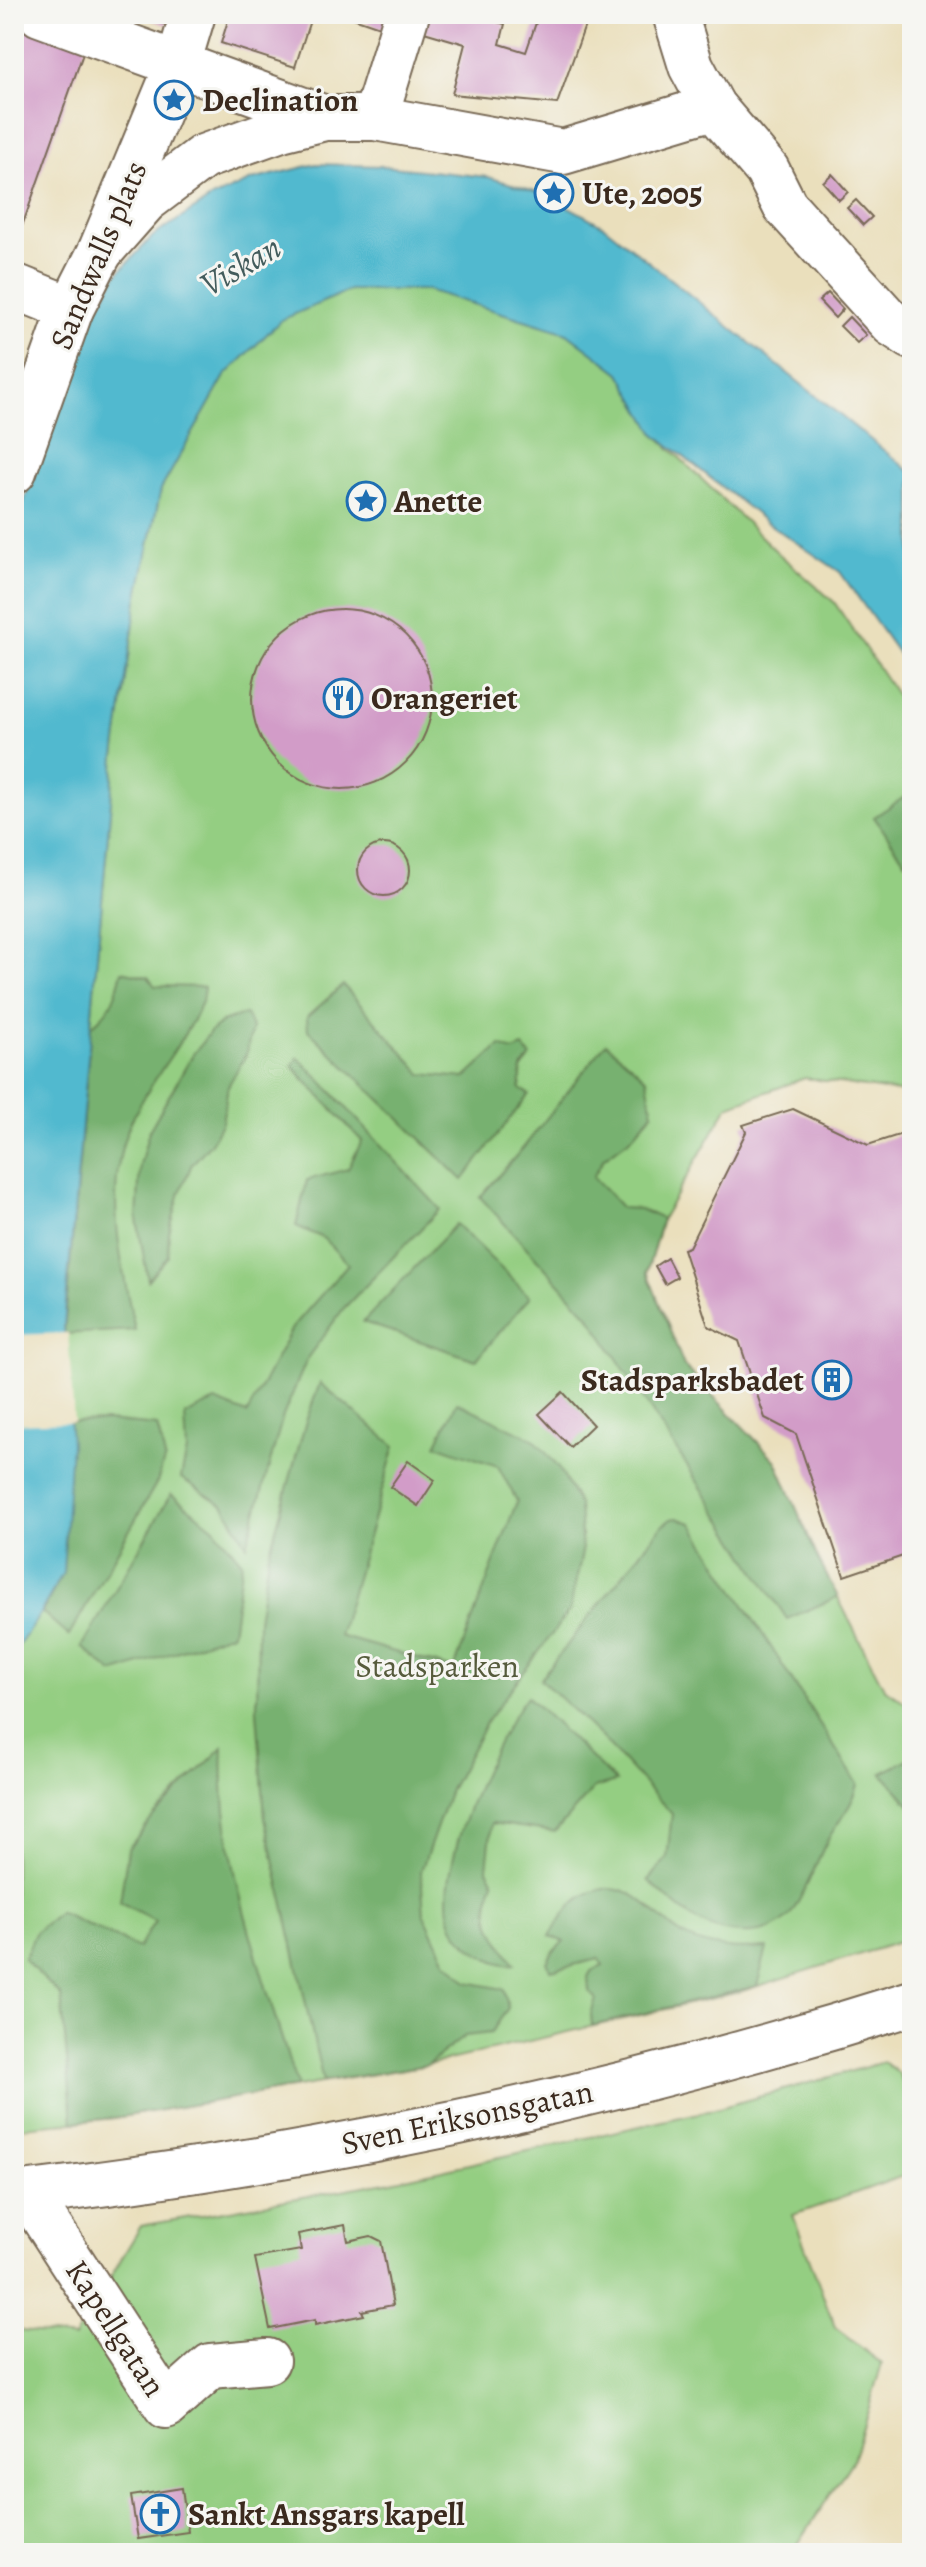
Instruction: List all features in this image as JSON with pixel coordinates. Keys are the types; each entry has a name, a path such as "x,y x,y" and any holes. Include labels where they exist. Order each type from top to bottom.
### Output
{"street":[{"path":"40,14 185,39 325,118"},
{"path":"375,118 407,14"},
{"path":"675,14 691,66 713,107 767,170 785,206 892,324 912,337"},
{"name":"Sandwalls plats","path":"14,471 71,309 100,252 185,39"},
{"path":"100,252 145,201 203,157 281,129 325,118 375,118 532,153 563,152 713,107"},
{"path":"767,170 804,193 912,313"},
{"path":"14,286 71,309"},
{"name":"Sven Eriksonsgatan","path":"21,2195 325,2147 457,2121 665,2075 912,2003"},
{"name":"Kapellgatan","path":"21,2195 166,2406 211,2366 267,2361"}],"green space":[{"name":"Stadsparken","path":"350,290 427,290 568,333 620,373 655,434 779,554 834,602 912,718 912,1094 805,1078 728,1106 662,1219 647,1272 684,1366 776,1461 818,1559 884,1688 912,1707 912,1938 739,1992 427,2065 114,2118 14,2128 14,1652 63,1573 71,1444 64,1326 115,756 137,600 161,489 225,376 280,320"},
{"path":"912,792 912,856 905,861 874,817"},
{"path":"122,971 148,977 155,986 204,987 202,1002 138,1108 122,1148 117,1173 117,1226 135,1330 64,1334 91,1026 112,1002"},
{"path":"343,985 422,1074 465,1078 500,1046 513,1051 523,1047 531,1057 522,1068 520,1089 529,1094 463,1180 308,1030 307,1017"},
{"path":"246,1014 252,1028 246,1055 228,1086 222,1122 211,1143 192,1164 180,1192 169,1233 168,1256 148,1280 137,1219 140,1165 149,1131 193,1054 211,1031 222,1022"},
{"path":"606,1043 647,1079 653,1113 631,1138 604,1158 593,1177 622,1208 640,1209 662,1219 647,1272 684,1366 776,1461 818,1559 838,1597 787,1619 590,1317 480,1197"},
{"path":"298,1058 440,1209 344,1308 308,1357 283,1416 247,1545 224,1506 181,1478 187,1451 185,1415 215,1401 247,1414 292,1328 348,1264 323,1238 296,1226 307,1180 348,1169 362,1141 292,1066"},
{"path":"456,1224 530,1297 476,1360 363,1322"},
{"path":"320,1383 395,1446 339,1636 454,1669 517,1501 498,1466 436,1445 457,1402 535,1440 559,1468 579,1505 582,1553 570,1610 487,1721 450,1790 421,1871 424,1914 446,1961 467,1982 504,1989 508,2008 491,2033 465,2036 427,2065 323,2082 265,1818 257,1711 258,1620 268,1557 306,1421"},
{"path":"106,1421 157,1426 165,1458 157,1482 69,1636 42,1612 63,1573 70,1422"},
{"path":"171,1494 214,1528 242,1562 232,1633 113,1673 82,1647"},
{"path":"677,1518 692,1523 858,1784 796,1907 783,1922 763,1931 742,1933 711,1928 685,1913 648,1880 667,1858 672,1814 603,1739 540,1679 662,1526"},
{"path":"527,1696 616,1782 594,1788 555,1832 492,1823 487,1869 494,1881 488,1906 489,1916 495,1934 515,1964 510,1964 485,1957 462,1939 452,1924 448,1901 458,1840 470,1806 499,1742"},
{"path":"223,1747 223,1788 236,1875 258,1963 297,2087 73,2122 61,1996 24,1959 36,1931 59,1912 138,1948 155,1921 120,1902 128,1849 154,1816"},
{"path":"912,1757 912,1807 882,1773"},
{"path":"610,1888 639,1899 672,1928 690,1939 723,1947 767,1948 757,1986 592,2026 591,2014 596,1998 589,1991 588,1977 591,1971 603,1966 599,1959 551,1970 547,1962 564,1941 550,1936 574,1903 589,1893"},
{"path":"884,2062 899,2074 912,2102 912,2173 793,2215 835,2327 882,2364 853,2460 792,2553 14,2553 14,2330 74,2338 141,2226 392,2181 708,2111"}],"water":[{"name":"Viskan","path":"316,164 383,166 488,177 545,194 604,226 912,473 912,673 840,572 766,522 655,434 620,373 567,333 427,290 350,290 281,320 225,376 161,489 137,600 115,756 64,1326 71,1444 63,1573 14,1652 14,532 74,352 117,274 153,236 212,198 252,180"}],"pier":[{"path":"68,1333 74,1422 14,1424 14,1335"}],"building":[{"path":"135,14 170,14 166,25"},
{"path":"230,14 312,14 295,67 221,43"},
{"path":"342,14 403,14 397,33"},
{"path":"429,14 499,14 497,22 505,24 500,44 526,52 539,14 589,14 557,104 452,94 465,44 424,32"},
{"path":"14,17 87,42 14,249"},
{"path":"832,174 848,192 839,200 823,182"},
{"path":"856,200 872,217 863,225 847,208"},
{"path":"828,293 843,309 835,318 819,301"},
{"path":"849,317 866,335 857,343 840,326"},
{"path":"342,609 360,610 377,616 406,635 425,664 431,681 431,717 425,734 406,763 377,782 360,788 342,789 324,788 307,782 278,763 259,734 253,717 252,699 253,681 259,664 278,635 307,616 324,610"},
{"path":"384,844 402,852 410,870 402,888 384,896 366,888 358,870 366,852"},
{"name":"Stadsparksbadet","path":"793,1109 868,1145 902,1134 905,1141 912,1145 912,1553 844,1576 796,1434 765,1418 739,1341 708,1326 683,1249 689,1247 746,1132 743,1125"},
{"path":"667,1258 677,1277 665,1284 655,1266"},
{"path":"563,1392 593,1425 570,1447 539,1414"},
{"path":"408,1461 435,1480 418,1506 390,1487"},
{"path":"345,2225 348,2241 371,2236 381,2241 393,2305 362,2311 364,2315 315,2325 315,2320 270,2329 255,2258 301,2250 298,2234"},
{"name":"Sankt Ansgars kapell","path":"182,2488 188,2532 138,2539 131,2496"}],"place":[{"name":"Declination","path":"174,100"},
{"name":"Ute, 2005","path":"554,193"},
{"name":"Anette","path":"366,501"},
{"name":"Orangeriet","path":"343,698"},
{"name":"Stadsparksbadet","path":"832,1380"},
{"name":"Sankt Ansgars kapell","path":"160,2514"}]}
